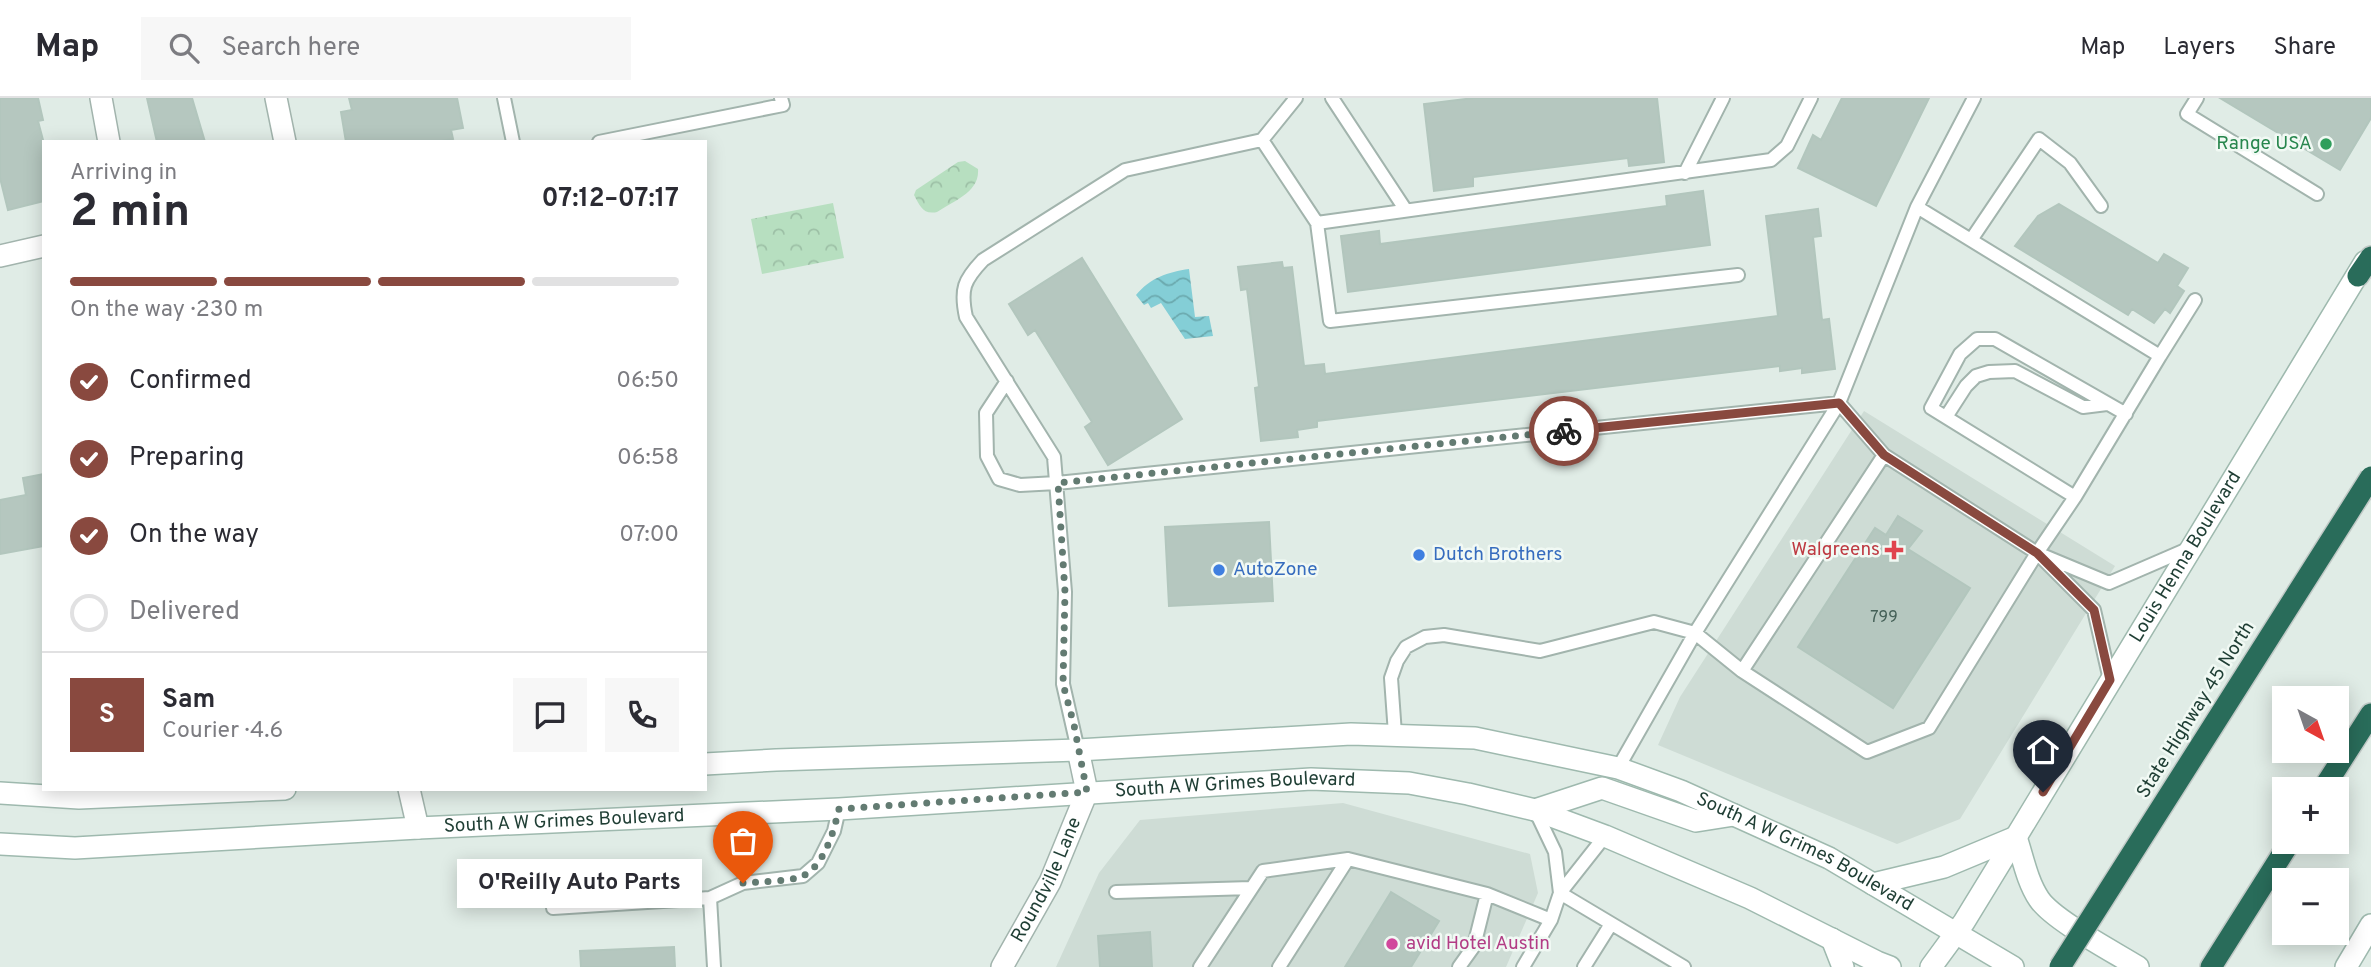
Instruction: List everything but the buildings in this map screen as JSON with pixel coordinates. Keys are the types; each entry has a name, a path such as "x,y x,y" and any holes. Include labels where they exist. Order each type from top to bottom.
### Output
{"highway":[{"path":"2358,276 2371,257"},
{"name":"State Highway 45 North","path":"2060,967 2371,477"},
{"path":"2331,777 2371,713"},
{"path":"2211,967 2282,854"}],"main road":[{"path":"101,98 109,140"},
{"path":"276,98 285,140"},
{"path":"0,256 42,246"},
{"name":"Louis Henna Boulevard","path":"1931,967 1957,932 2016,838 2371,251"},
{"name":"South A W Grimes Boulevard","path":"707,764 1078,750 1351,734 1475,738 1618,768 1682,791 1829,858 2013,967"},
{"name":"Roundville Lane","path":"1002,967 1050,881 1087,792 1078,750"},
{"name":"South A W Grimes Boulevard","path":"0,844 75,848 418,828 839,809 1311,779 1409,783 1535,810 1605,836 1750,898 1890,967"},
{"path":"1535,810 1602,788 1696,821 1734,815"},
{"path":"0,793 79,799 244,791"},
{"path":"409,791 418,828"},
{"path":"1873,884 1944,867 2016,838 2032,885 2041,902 2067,923 2138,967"},
{"path":"2346,964 2371,925"},
{"path":"1832,939 1843,967"}],"lane":[{"path":"504,98 513,140"},
{"path":"609,140 783,105 781,98"},
{"path":"1078,750 1063,684 1065,592 1054,457 966,317 962,299 968,276 983,260 1125,170 1262,140 1296,98"},
{"path":"1332,98 1405,209"},
{"path":"1685,173 1723,98"},
{"path":"1317,223 1771,160 1787,146 1811,98"},
{"path":"1618,768 1695,633 1839,403 1917,206 1975,98"},
{"path":"2197,98 2187,114 2317,194"},
{"path":"1971,240 2039,139 2070,163 2101,206"},
{"path":"1262,140 1317,223 1330,321 1738,275"},
{"path":"1917,206 2160,356"},
{"path":"1395,734 1391,678 1406,647 1425,637 1444,635 1540,651 1654,621 1695,633 1742,671 1867,752 1929,728 2195,300"},
{"path":"2075,497 1931,408 1960,354 1977,339 1995,339 2126,414"},
{"path":"1946,417 1966,386 1976,376 1989,372 2015,371 2083,407 2107,404"},
{"path":"1007,381 986,413 987,456 999,479 1020,485 1839,403"},
{"path":"1839,403 1884,455 2037,553 2109,583 2190,547"},
{"path":"1742,671 1884,455"},
{"path":"2037,553 2094,610 2110,680"},
{"path":"553,908 710,898 743,883 803,876 818,863 834,831 839,809"},
{"path":"1535,810 1555,852 1560,894"},
{"path":"1523,967 1551,920 1560,894 1605,836"},
{"path":"1200,967 1263,871 1349,859 1487,894 1551,920"},
{"path":"1279,967 1349,859"},
{"path":"1116,892 1251,888"},
{"path":"1460,967 1474,946 1487,894"},
{"path":"1560,894 1684,967"},
{"path":"710,898 714,967"},
{"path":"1584,967 1611,924"}],"shaded area":[{"path":"1864,411 2115,566 1960,819 1897,844 1658,745 1680,697"},
{"path":"1343,803 1530,854 1538,893 1506,967 1056,967 1099,873 1140,820"}],"green space":[{"path":"965,161 978,169 975,184 970,190 937,212 922,209 914,195 916,190 958,162"},
{"path":"833,203 844,258 762,274 751,219"}],"water":[{"path":"1189,269 1195,317 1209,316 1213,336 1185,339 1161,303 1151,308 1148,303 1144,305 1136,295 1147,284 1160,277"}],"way so far":[{"path":"743,883 803,876 818,863 834,831 839,809 1087,792 1063,684 1065,592 1058,483 1564,431"}],"place":[{"name":"Range USA","path":"2326,144"},
{"name":"Walgreens","path":"1894,550"},
{"name":"Dutch Brothers","path":"1419,555"},
{"name":"AutoZone","path":"1219,570"},
{"name":"O'Reilly Auto Parts","path":"743,883"},
{"name":"avid Hotel Austin","path":"1392,944"}],"route":[{"path":"1564,431 1839,403 1884,455 2037,553 2094,610 2110,680 2043,792"}]}
